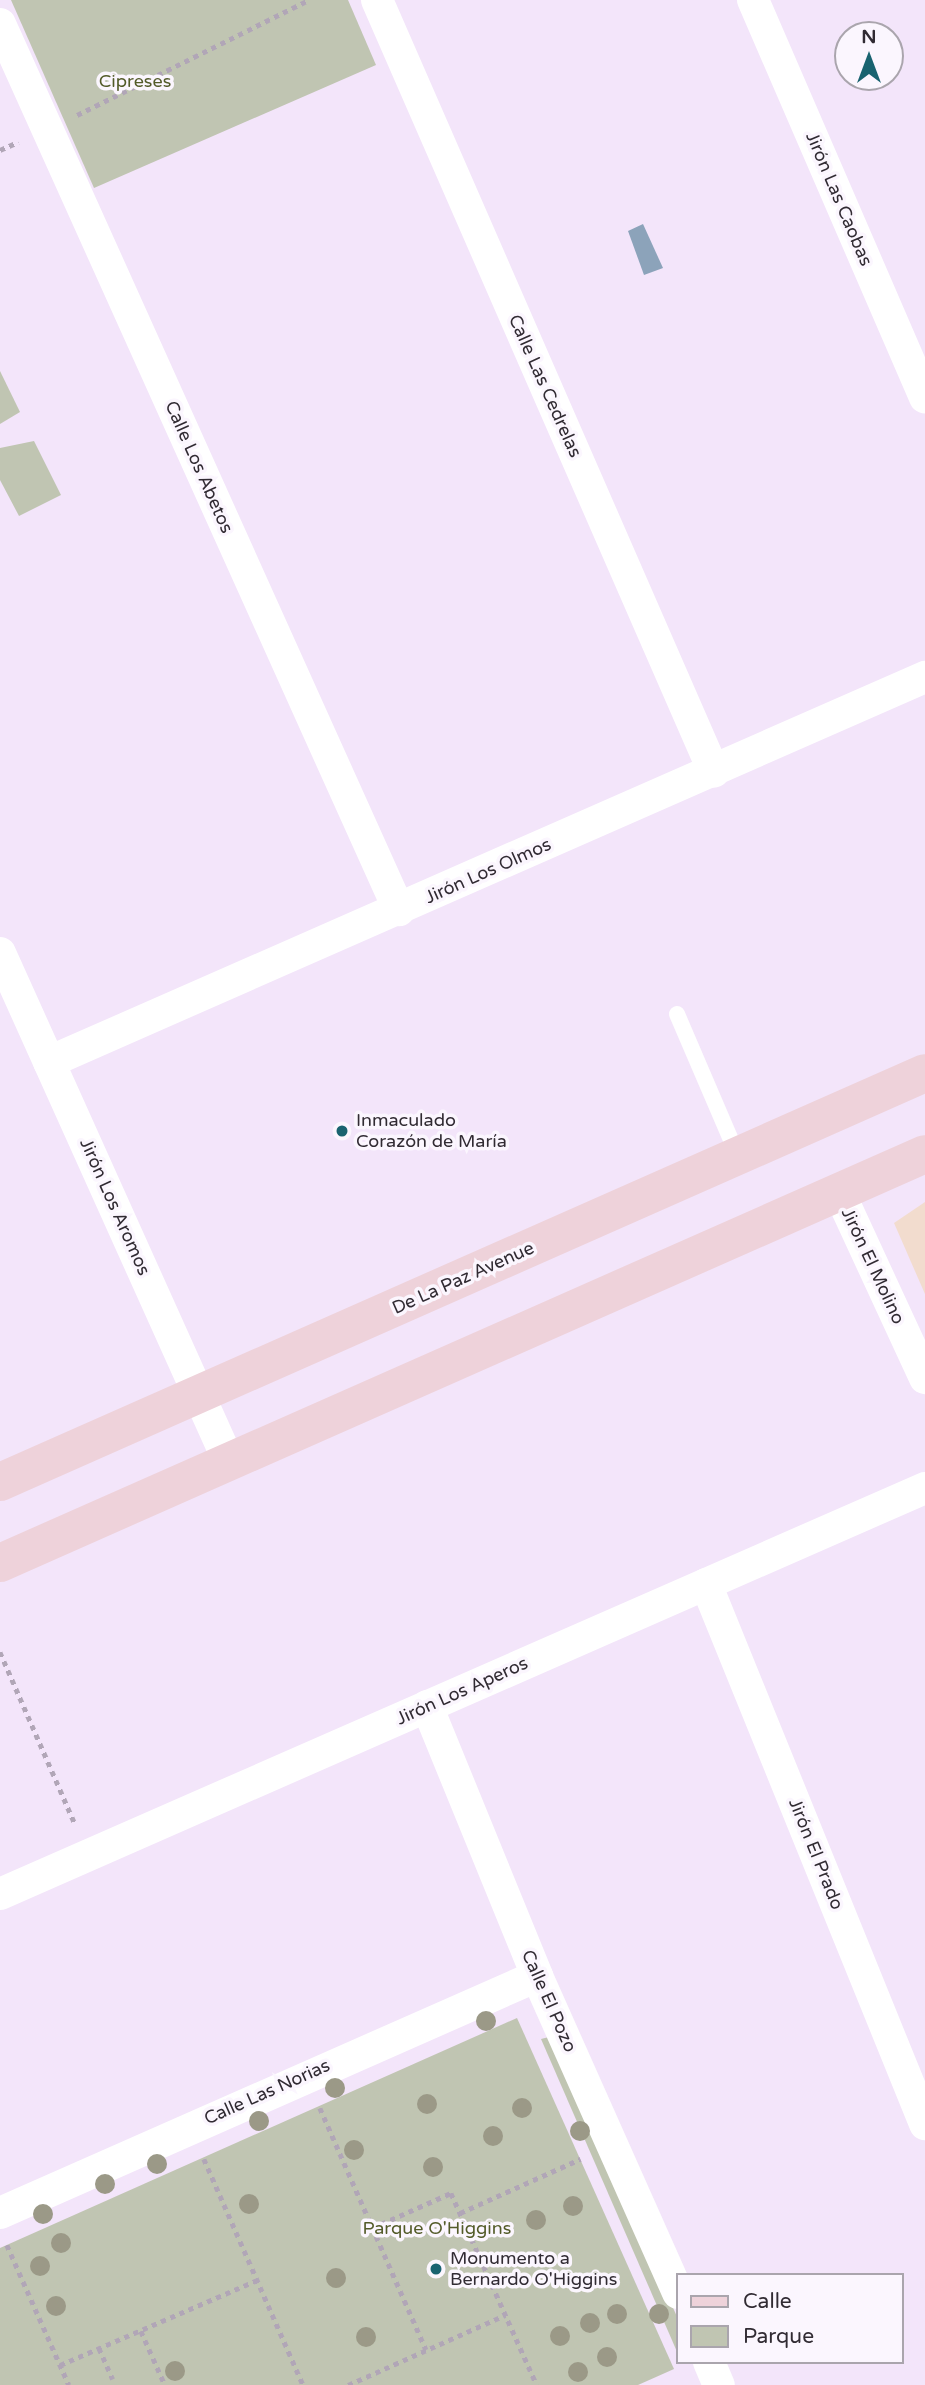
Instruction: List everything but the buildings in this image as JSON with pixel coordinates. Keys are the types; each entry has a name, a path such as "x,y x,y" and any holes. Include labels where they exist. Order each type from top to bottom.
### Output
{"street":[{"name":"Calle Las Cedrelas","path":"377,0 714,772"},
{"name":"Jirón Las Caobas","path":"753,0 925,397"},
{"name":"Calle Los Abetos","path":"0,24 399,910"},
{"name":"Jirón Los Olmos","path":"49,1062 925,677"},
{"name":"Jirón Los Aromos","path":"0,953 229,1462"},
{"name":"De La Paz Avenue","path":"0,1482 925,1073"},
{"path":"0,1563 925,1154"},
{"name":"Jirón El Molino","path":"839,1192 925,1378"},
{"name":"Jirón Los Aperos","path":"0,1894 925,1488"},
{"name":"Jirón El Prado","path":"706,1584 925,2124"},
{"name":"Calle El Pozo","path":"427,1706 537,1976 676,2289"},
{"name":"Calle Las Norias","path":"0,2213 537,1976"},
{"path":"710,2364 719,2385"}],"lane":[{"path":"677,1014 738,1156"}],"path":[{"path":"48,130 309,0"},
{"path":"0,1652 89,1855"},
{"path":"320,2108 426,2350"},
{"path":"204,2159 303,2385"},
{"path":"460,2213 580,2159"},
{"path":"372,2228 451,2193 537,2385"},
{"path":"7,2245 69,2385"},
{"path":"60,2365 257,2280"},
{"path":"348,2385 505,2315"},
{"path":"141,2330 164,2385"},
{"path":"99,2348 113,2379"}],"shaded area":[{"path":"925,1202 925,1294 894,1223"}],"green space":[{"name":"Cipreses","path":"11,0 348,0 376,65 94,188"},
{"path":"0,371 20,412 0,424"},
{"path":"34,441 61,495 19,516 0,480 0,448"},
{"name":"Parque O'Higgins","path":"517,2018 674,2369 638,2385 0,2385 0,2248"},
{"path":"553,2036 676,2314 676,2349 541,2039"}],"water":[{"path":"643,224 663,268 644,275 628,231"}],"place":[{"name":"Inmaculado Corazón de María","path":"342,1131"},
{"name":"Monumento a Bernardo O'Higgins","path":"436,2269"}]}
